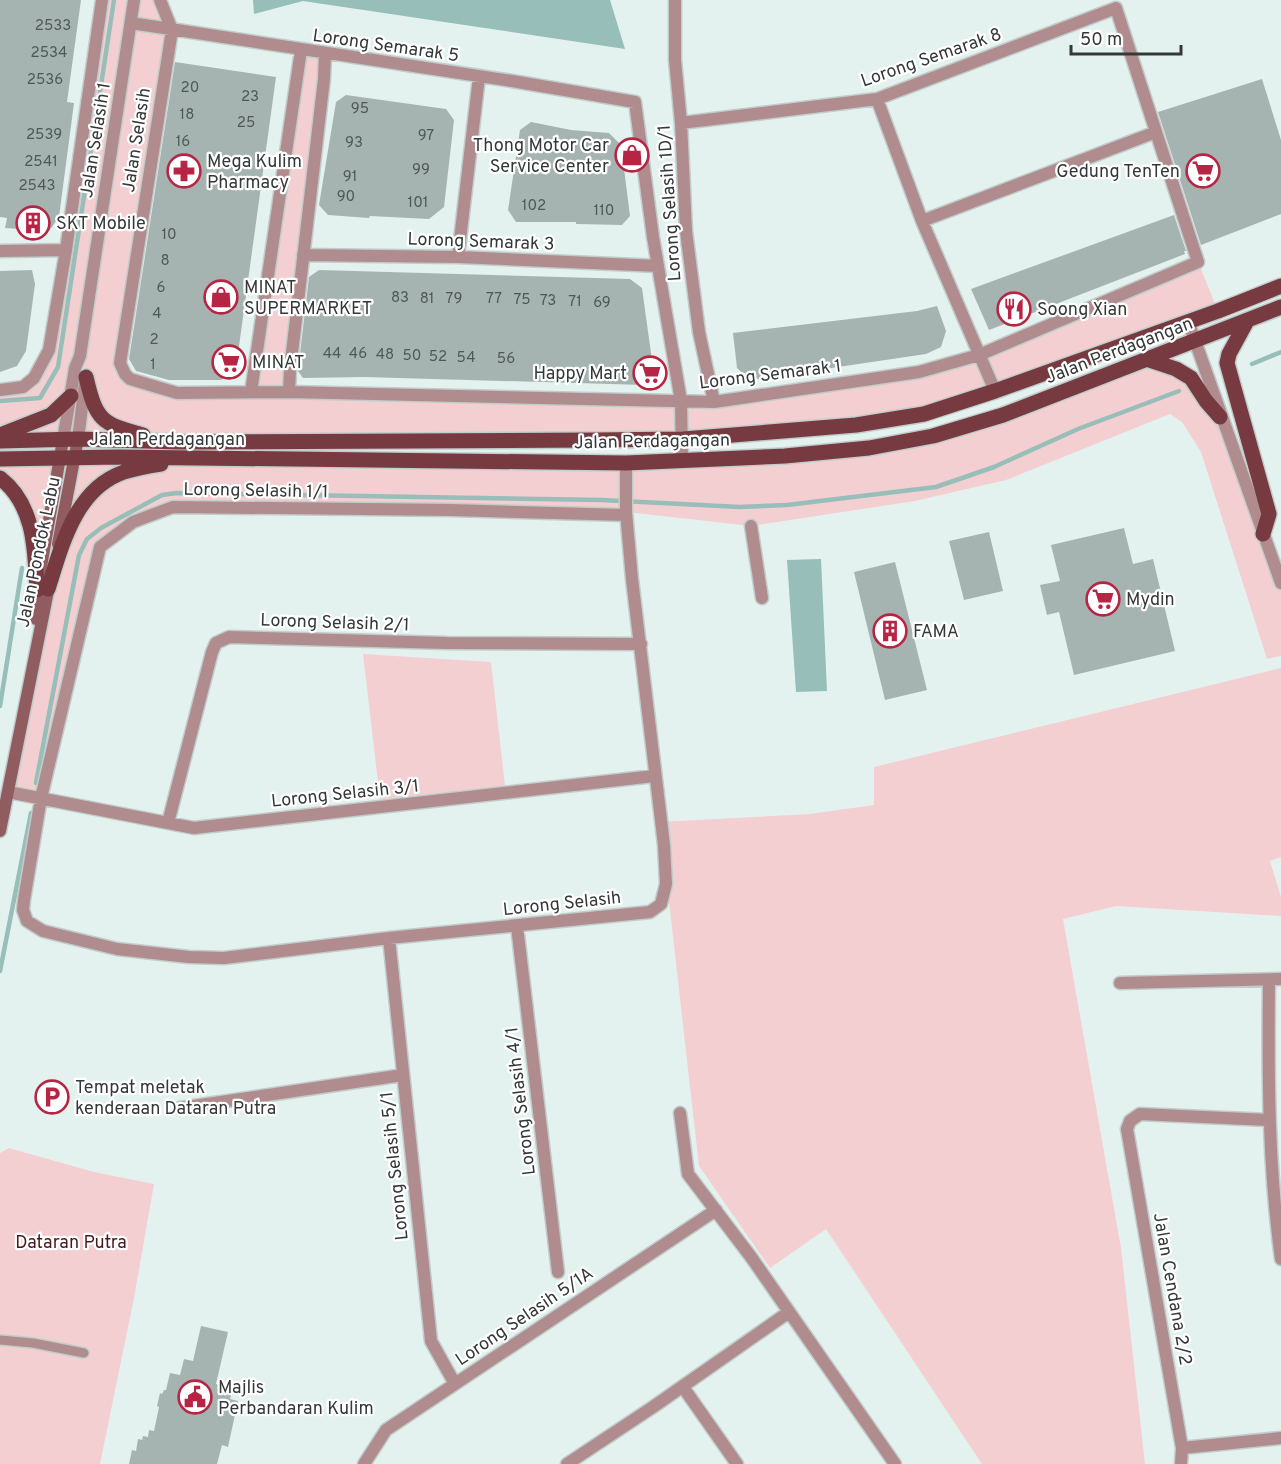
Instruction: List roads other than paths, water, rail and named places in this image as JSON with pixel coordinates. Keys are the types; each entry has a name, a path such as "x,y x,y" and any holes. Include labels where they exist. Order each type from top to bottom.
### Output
{"main road":[{"name":"Jalan Perdagangan","path":"0,441 683,439 856,426 924,414 995,391 1281,286"},
{"name":"Jalan Perdagangan","path":"0,459 118,457 626,463 682,462 869,448 933,436 1003,415 1196,342 1281,307"},
{"path":"1247,321 1229,354 1227,363 1269,514 1263,534"},
{"path":"1149,360 1176,369 1191,378 1220,417"},
{"path":"86,377 92,404 101,418 114,427 171,442"},
{"path":"0,435 51,415 71,396"},
{"name":"Jalan Pondok Labu","path":"43,589 76,459 71,439"},
{"name":"Jalan Pondok Labu","path":"0,831 35,654 59,459 71,439"},
{"path":"43,589 72,522 90,493 106,480 122,472 190,458"},
{"path":"0,478 15,494 31,523 43,589"}],"street":[{"path":"0,390 23,387 34,378 49,350 66,250 102,0"},
{"name":"Jalan Selasih 1","path":"71,439 71,396 75,368 80,356 134,0"},
{"path":"160,0 172,30"},
{"name":"Lorong Selasih 1D/1","path":"675,0 675,60 681,123 686,231 699,332 714,402"},
{"name":"Lorong Semarak 8","path":"681,123 877,99 1116,8 1156,132"},
{"name":"Lorong Semarak 5","path":"131,23 635,102 657,266"},
{"name":"Jalan Selasih","path":"172,30 120,363 125,374 135,382 177,393"},
{"path":"251,392 301,50"},
{"path":"289,392 325,54"},
{"path":"458,257 479,77"},
{"path":"877,99 922,221 995,391"},
{"path":"922,221 1156,132"},
{"name":"Lorong Semarak 1","path":"177,393 289,392 714,402 919,372 979,355 1198,262 1156,132"},
{"path":"0,251 66,250"},
{"name":"Lorong Semarak 3","path":"303,255 458,257 657,266"},
{"path":"657,266 681,401 682,462"},
{"path":"1188,321 1220,417 1281,583"},
{"name":"Jalan Selasih 1","path":"71,439 86,377 80,356"},
{"name":"Lorong Selasih","path":"27,921 43,931 117,949 189,957 224,958 389,938 650,912 662,904 666,884 664,845 632,579 626,515 626,463"},
{"name":"Lorong Selasih 1/1","path":"27,921 23,910 24,900 41,798 100,547 133,522 172,507 451,510 626,515"},
{"path":"751,526 762,598"},
{"name":"Lorong Selasih 2/1","path":"168,822 212,652 216,643 229,637 447,643 641,644"},
{"name":"Lorong Selasih 3/1","path":"8,792 194,828 654,776"},
{"name":"Lorong Selasih 4/1","path":"518,926 558,1272"},
{"name":"Lorong Selasih 5/1","path":"389,938 431,1341 455,1384"},
{"path":"1120,983 1275,980 1268,1120 1272,1185 1281,1259"},
{"path":"180,1108 403,1075"},
{"path":"680,1113 688,1174 789,1312 895,1464"},
{"name":"Jalan Cendana 2/2","path":"1181,1464 1182,1448 1127,1129 1130,1121 1140,1114 1268,1120"},
{"name":"Lorong Selasih 5/1A","path":"363,1464 386,1430 716,1210"},
{"path":"567,1464 683,1387 789,1312"},
{"path":"0,1340 33,1343 84,1353"},
{"path":"683,1387 737,1464"},
{"path":"1182,1448 1281,1437"}],"water":[{"path":"253,0 610,0 625,49 303,1 254,14"},
{"path":"821,559 827,691 796,692 787,560"}],"waterway":[{"path":"0,401 40,398 58,367 114,0"},
{"path":"1252,364 1281,352"},
{"path":"36,783 79,555 87,539 101,528 162,495 177,493 602,500 740,507 787,505 936,487 994,467 1078,429 1179,391"},
{"path":"0,706 22,568"},
{"path":"0,971 31,813"}],"place":[{"name":"Thong Motor Car Service Center","path":"632,155"},
{"name":"Mega Kulim Pharmacy","path":"184,171"},
{"name":"Gedung TenTen","path":"1203,171"},
{"name":"SKT Mobile","path":"33,223"},
{"name":"MINAT SUPERMARKET","path":"221,297"},
{"name":"Soong Xian","path":"1014,309"},
{"name":"MINAT","path":"229,362"},
{"name":"Happy Mart","path":"650,373"},
{"name":"Mydin","path":"1103,599"},
{"name":"FAMA","path":"890,631"},
{"name":"Tempat meletak kenderaan Dataran Putra","path":"52,1097"},
{"name":"Majlis Perbandaran Kulim","path":"195,1397"}],"park label":[{"name":"Dataran Putra","path":"71,1242"}]}
